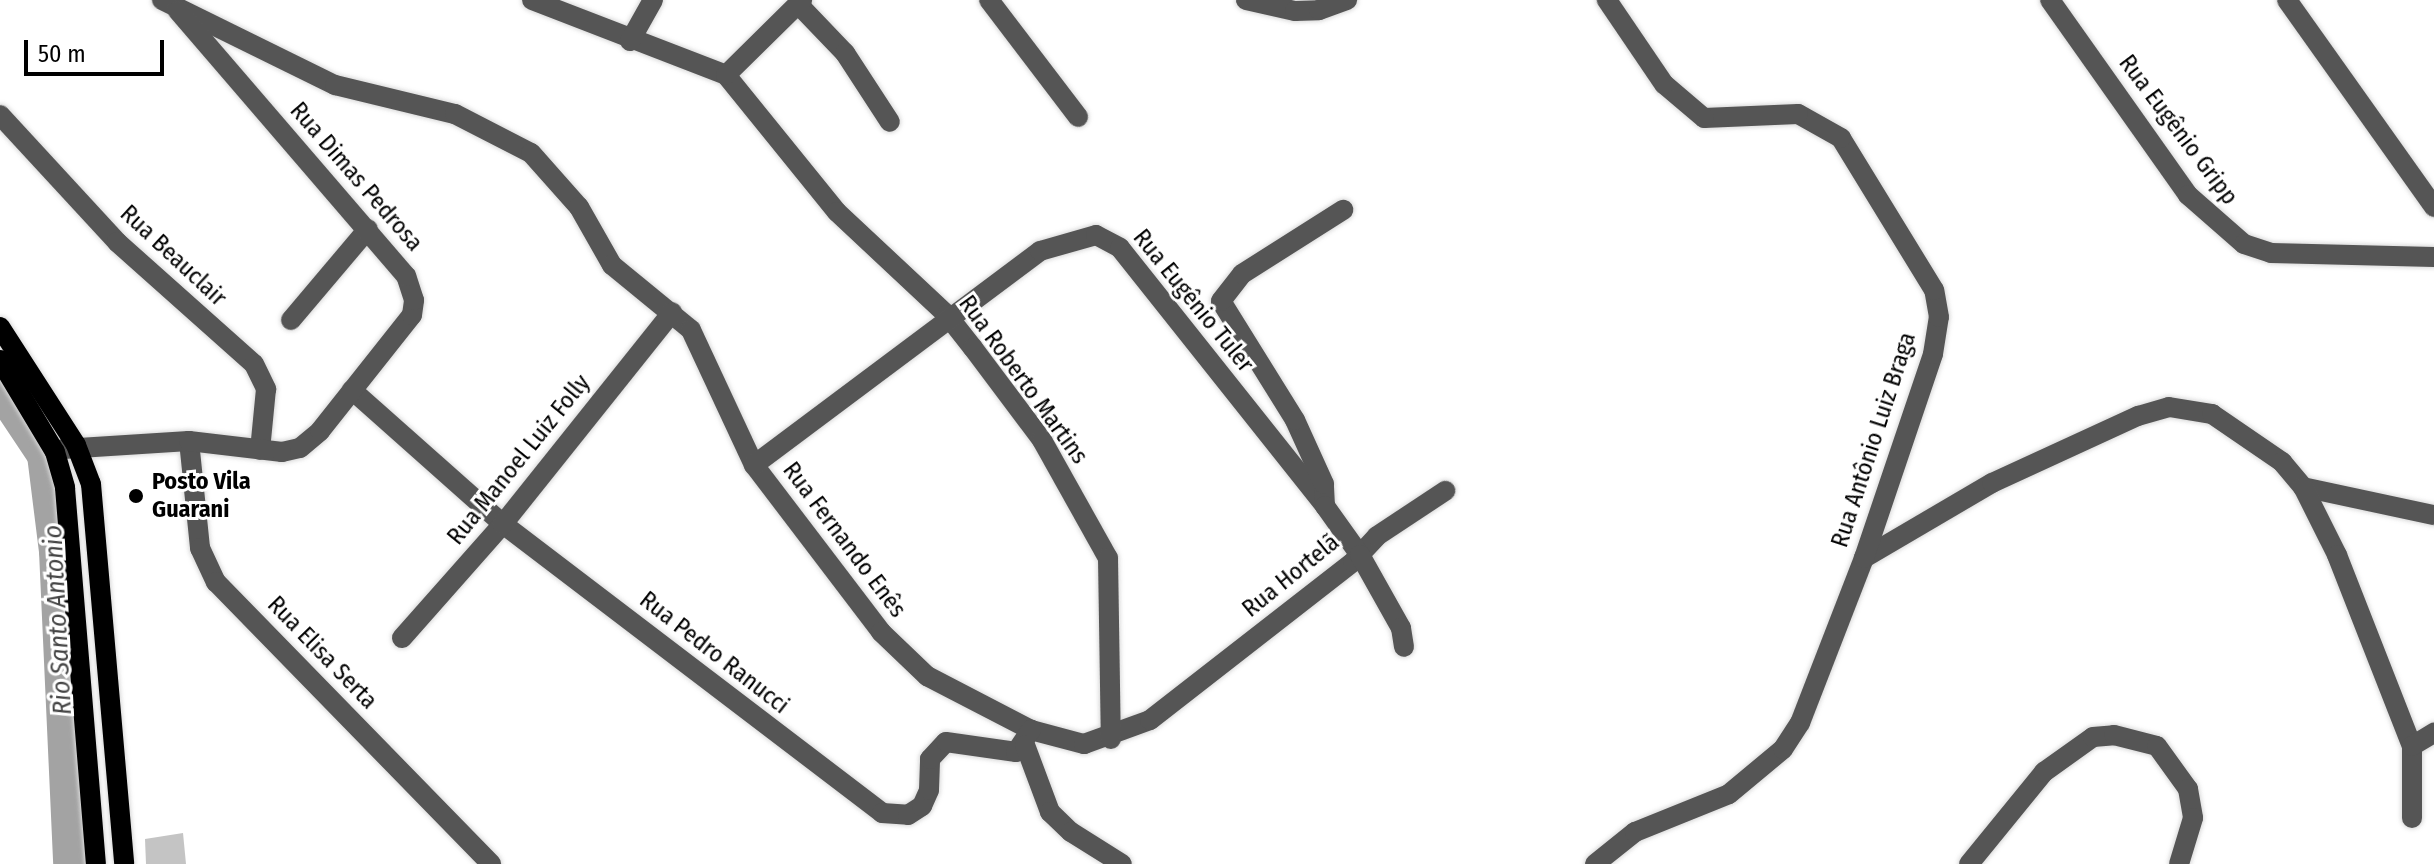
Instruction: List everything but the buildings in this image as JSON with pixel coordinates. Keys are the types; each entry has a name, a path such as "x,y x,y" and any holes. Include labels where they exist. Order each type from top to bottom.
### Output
{"main road":[{"path":"0,327 76,445 96,512 124,864"},
{"path":"0,360 55,452 72,534 96,864"}],"street":[{"path":"532,0 630,41 726,75 800,2 845,53 890,122"},
{"path":"630,41 653,0"},
{"path":"989,0 1078,117"},
{"path":"1246,0 1295,11 1319,10 1347,0"},
{"name":"Rua Antônio Luiz Braga","path":"1595,864 1635,832 1729,794 1783,749 1814,694 1864,558 1933,354 1939,317 1934,290 1841,138 1798,114 1704,118 1664,84 1607,0"},
{"name":"Rua Eugênio Gripp","path":"2050,0 2188,195 2244,244 2271,253 2434,257"},
{"path":"2287,0 2434,207"},
{"name":"Rua Dimas Pedrosa","path":"168,3 368,229 406,276 414,300 397,338 320,431 291,451 260,450"},
{"name":"Rua Fernando Enês","path":"168,3 335,85 455,114 531,153 579,207 612,265 672,312 705,352 754,465 900,654 962,698 1028,737 1072,744 1111,739 1171,706"},
{"name":"Rua Roberto Martins","path":"726,75 837,212 947,315 1042,440 1100,537 1112,583 1107,681 1111,739"},
{"name":"Rua Beauclair","path":"0,115 117,242 254,364 266,389 260,450"},
{"name":"Rua Eugênio Tuler","path":"1325,506 1324,484 1311,453 1221,301 1242,274 1343,210"},
{"path":"291,320 368,229"},
{"name":"Rua Eugênio Tuler","path":"754,465 947,315 1053,244 1081,236 1107,238 1142,274 1325,506 1360,555 1401,628 1404,647"},
{"name":"Rua Manoel Luiz Folly","path":"402,638 503,524 672,312"},
{"name":"Rua Pedro Ranucci","path":"352,390 503,524 882,813 908,815 922,806 929,790 930,759 946,742 1011,752 1028,737"},
{"path":"1864,558 1992,483 2138,416 2169,407 2212,414 2247,434 2303,487 2337,555 2412,746 2412,818"},
{"path":"55,452 76,445 189,441 260,450"},
{"name":"Rua Elisa Serta","path":"189,441 200,548 216,582 491,864"},
{"path":"2303,487 2434,515"},
{"name":"Rua Hortelã","path":"1171,706 1360,555 1377,536 1445,491"},
{"path":"2412,746 2434,733"},
{"path":"1969,864 2044,772 2093,737 2114,735 2157,746 2188,789 2193,818 2179,864"},
{"path":"1028,737 1050,812 1071,832 1122,864"}],"waterway":[{"name":"Rio Santo Antonio","path":"0,389 44,455 56,551 70,864"}],"place":[{"name":"Posto Vila Guarani","path":"136,496"}]}
